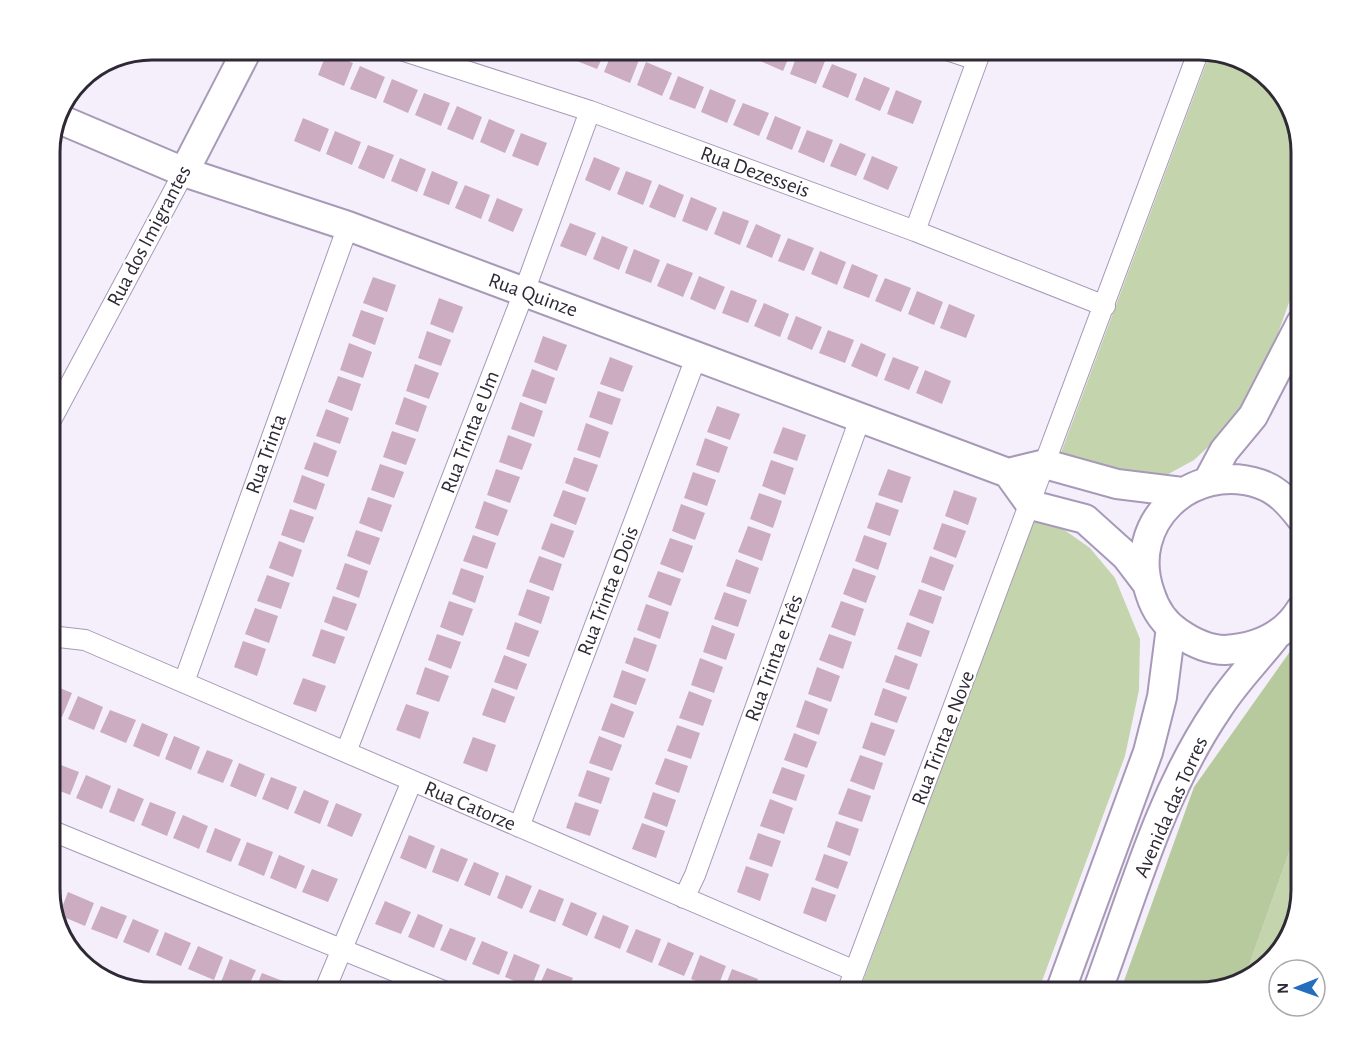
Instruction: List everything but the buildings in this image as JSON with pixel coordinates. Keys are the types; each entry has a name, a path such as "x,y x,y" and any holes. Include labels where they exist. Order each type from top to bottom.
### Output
{"street":[{"name":"Rua dos Imigrantes","path":"60,403 242,60"},
{"name":"Rua Dezesseis","path":"432,60 590,111 915,231 1105,306"},
{"path":"915,231 977,60"},
{"name":"Rua Trinta e Nove","path":"851,982 1195,60"},
{"name":"Rua Trinta e Um","path":"346,752 524,292 590,111"},
{"name":"Rua Quinze","path":"66,122 184,172 348,226 1038,484"},
{"name":"Rua Trinta","path":"184,682 348,226"},
{"path":"1145,581 1144,556 1150,531 1163,509 1195,487 1253,416 1291,344"},
{"name":"Rua Trinta e Dois","path":"519,826 697,355"},
{"name":"Rua Trinta e Três","path":"684,898 695,875 861,416"},
{"path":"1038,484 1195,487 1235,478 1262,484 1286,499 1291,505"},
{"path":"1038,484 1085,519 1126,556 1145,581 1154,605 1171,627 1194,643 1221,650 1248,649 1274,638 1291,624"},
{"name":"Avenida das Torres","path":"1064,982 1148,752 1162,697 1171,627"},
{"name":"Rua Catorze","path":"60,637 85,640 855,971"},
{"name":"Avenida das Torres","path":"1101,982 1158,826 1180,777 1217,710 1274,638"},
{"path":"329,982 412,781"},
{"path":"60,834 419,982"}],"green space":[{"path":"1207,61 1228,65 1245,72 1268,91 1275,101 1288,128 1290,140 1291,297 1277,336 1236,421 1194,460 1163,477 1111,472 1059,458"},
{"path":"1034,518 1063,529 1090,548 1115,578 1140,639 1139,690 1125,756 1042,982 863,982"},
{"path":"1291,650 1291,847 1248,967 1223,979 1211,981 1124,982 1194,787"},
{"path":"1291,847 1291,890 1286,919 1272,946 1248,967"}]}
